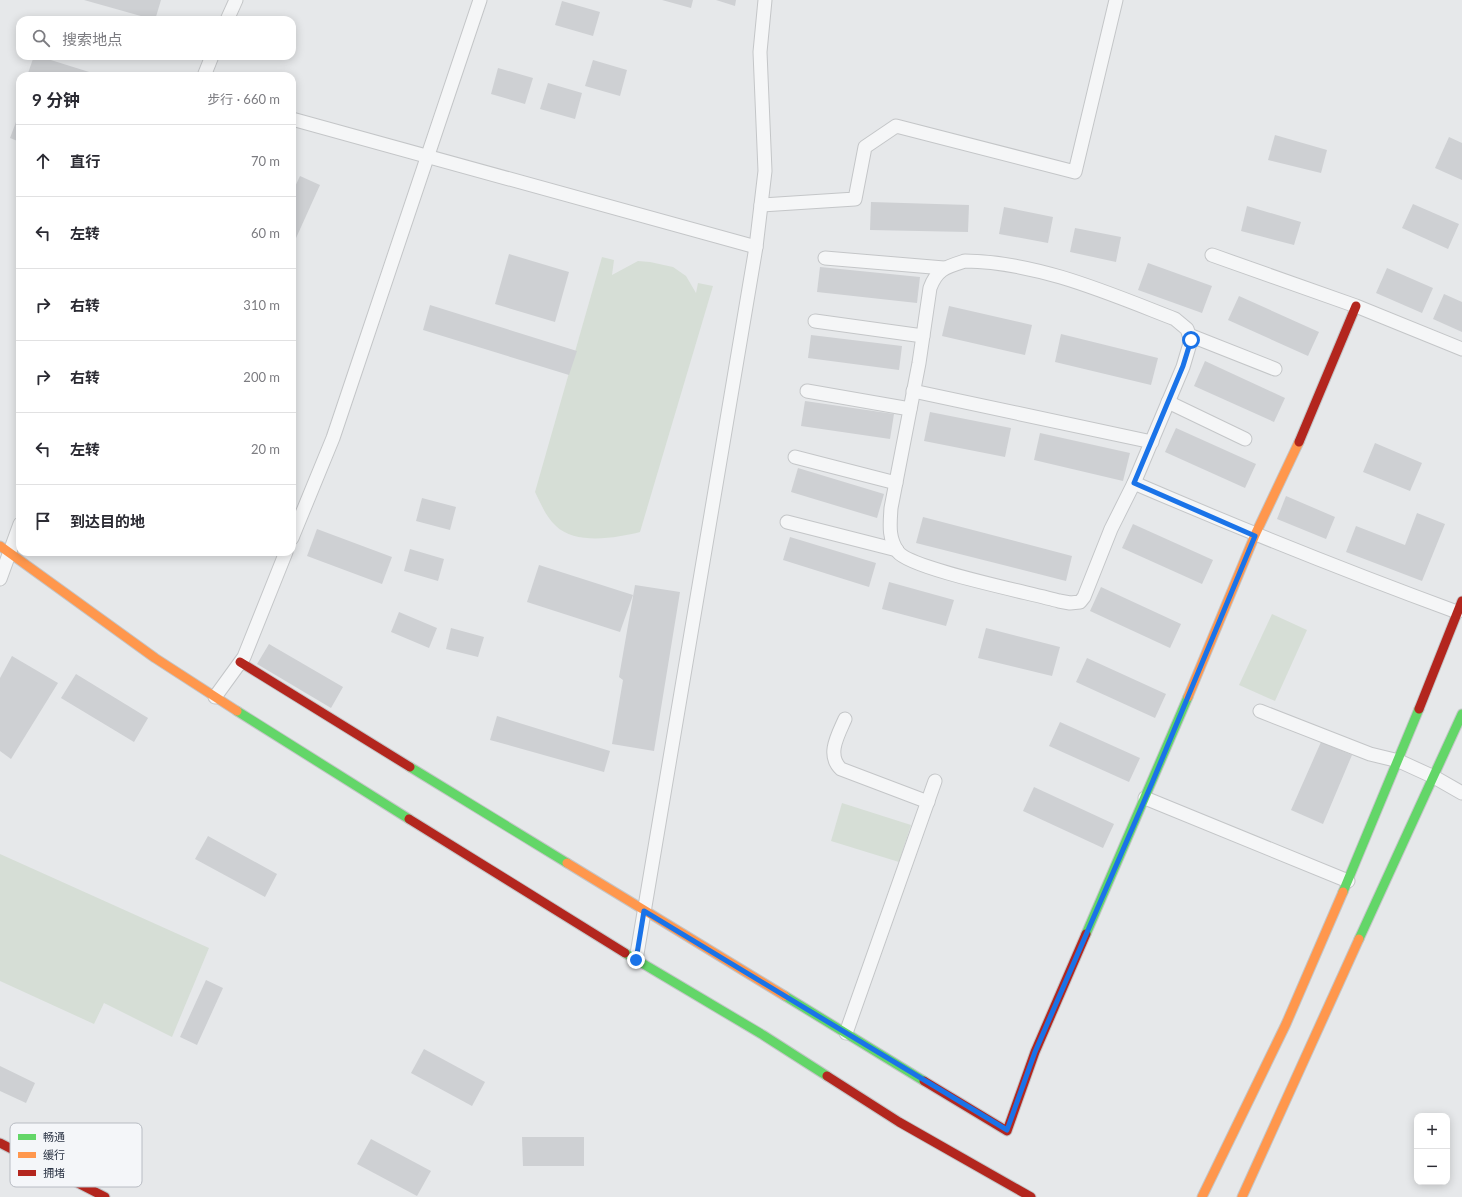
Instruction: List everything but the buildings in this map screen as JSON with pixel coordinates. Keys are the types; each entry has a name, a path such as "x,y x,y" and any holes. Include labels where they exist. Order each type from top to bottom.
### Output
{"street":[{"path":"229,16 236,0"},
{"path":"296,528 332,438 428,158 480,0"},
{"path":"636,960 756,247 765,171 760,52 765,0"},
{"path":"761,205 855,199 865,147 896,126 1075,172 1116,0"},
{"path":"206,72 210,60"},
{"path":"296,120 428,158 756,247"},
{"path":"1212,255 1356,306 1462,349"},
{"path":"825,258 944,268 965,261 984,261 1012,265 1086,285 1175,319 1187,329 1191,340 1183,366 1152,442 1111,529 1084,597 1080,602 1064,602 924,566 908,559 897,550 891,541 891,508 923,336 930,288 934,277 944,268"},
{"path":"240,662 644,911 1007,1130 1035,1052 1145,798 1255,536 1297,448 1356,306"},
{"path":"815,321 923,336"},
{"path":"1189,335 1274,369"},
{"path":"807,391 910,408"},
{"path":"913,391 1152,442"},
{"path":"1168,402 1245,439"},
{"path":"795,457 896,483"},
{"path":"1134,483 1255,536 1350,573 1460,607 1399,761 1286,1024 1202,1197"},
{"path":"787,522 897,550"},
{"path":"0,579 4,549 16,530"},
{"path":"4,549 155,658 313,760 636,960 763,1035 899,1122 1031,1197"},
{"path":"215,697 244,657 284,556"},
{"path":"1260,711 1370,754 1399,761 1434,777 1462,793"},
{"path":"1242,1197 1462,714"},
{"path":"845,718 834,746 833,757 835,764 841,769 928,802"},
{"path":"846,1033 935,781"},
{"path":"1145,798 1348,881"},
{"path":"0,1143 10,1148"},
{"path":"86,1187 105,1197"}],"shaded area":[{"path":"602,257 614,260 612,275 638,261 650,262 673,267 686,276 696,293 698,283 713,286 640,532 608,538 585,538 564,532 556,526 542,506 535,492"},
{"path":"1272,614 1307,630 1275,701 1239,685"},
{"path":"842,803 911,825 899,862 831,841"},
{"path":"0,854 209,948 172,1037 104,1003 94,1024 0,981"}],"traffic: fast":[{"path":"1086,934 1188,697"},
{"path":"1343,892 1419,709"},
{"path":"237,711 409,819"},
{"path":"1359,939 1462,714"},
{"path":"410,767 567,863"},
{"path":"625,953 763,1035 827,1076"},
{"path":"785,996 924,1081"}],"traffic: slow":[{"path":"1188,697 1255,535 1299,442"},
{"path":"0,546 155,658 237,711"},
{"path":"567,863 785,996"},
{"path":"1202,1197 1286,1024 1343,892"},
{"path":"1242,1197 1359,939"}],"traffic: jam":[{"path":"1299,442 1356,306"},
{"path":"1419,709 1462,601"},
{"path":"240,662 410,767"},
{"path":"409,819 625,953"},
{"path":"924,1081 1007,1131 1035,1052 1086,934"},
{"path":"827,1076 899,1122 1031,1197"},
{"path":"0,1143 10,1148"},
{"path":"86,1187 105,1197"}],"route":[{"path":"636,960 644,911 1007,1130 1035,1052 1152,783 1255,536 1134,483 1183,366 1191,340"}]}
